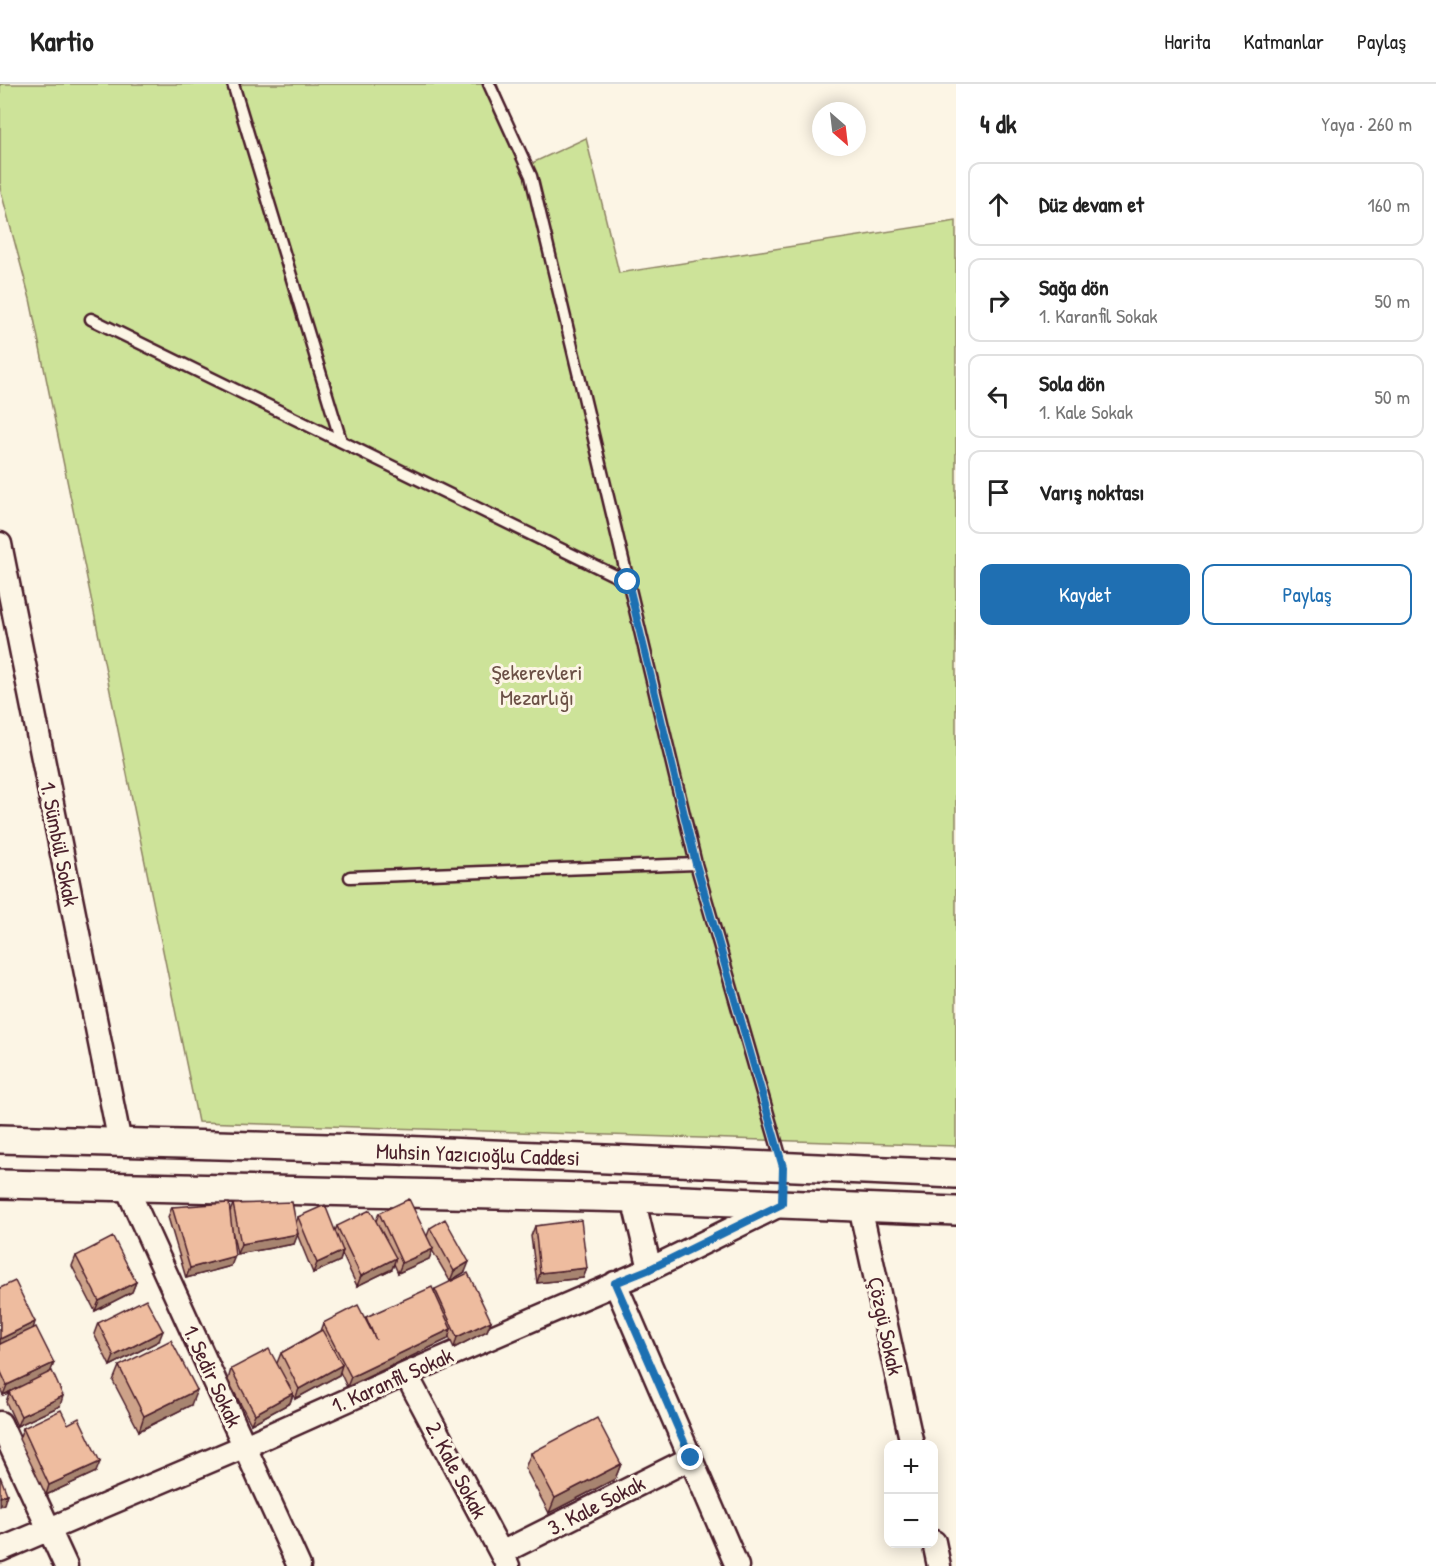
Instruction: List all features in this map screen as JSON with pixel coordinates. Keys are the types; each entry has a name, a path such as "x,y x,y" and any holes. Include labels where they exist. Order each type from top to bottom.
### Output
{"street":[{"name":"1. Sümbül Sokak","path":"0,544 120,1143"},
{"name":"Muhsin Yazıcıoğlu Caddesi","path":"0,1139 399,1150 956,1174"},
{"path":"120,1143 126,1186"},
{"path":"782,1204 783,1167"},
{"name":"Muhsin Yazıcıoğlu Caddesi","path":"0,1184 633,1198 956,1210"},
{"name":"1. Sedir Sokak","path":"126,1186 299,1566"},
{"path":"633,1198 650,1269"},
{"name":"1. Karanfil Sokak","path":"0,1550 650,1269 782,1204"},
{"name":"Çözgü Sokak","path":"860,1207 911,1440"},
{"path":"615,1283 737,1566"},
{"name":"2. Kale Sokak","path":"405,1374 505,1560"},
{"path":"0,1423 66,1566"},
{"name":"3. Kale Sokak","path":"505,1560 691,1458"},
{"path":"934,1548 939,1566"}],"lane":[{"path":"233,84 341,441"},
{"path":"489,84 531,176 696,864 783,1167"},
{"path":"91,319 628,582"},
{"path":"350,877 696,864"}],"green space":[{"name":"Şekerevleri Mezarlığı","path":"0,84 497,84 528,165 586,138 619,273 956,221 956,1146 198,1122 30,299 0,188"}],"building":[{"path":"409,1199 433,1249 402,1263 379,1213"},
{"path":"292,1202 298,1234 241,1244 233,1204"},
{"path":"229,1203 235,1256 190,1268 172,1207"},
{"path":"325,1205 343,1251 317,1263 298,1217"},
{"path":"370,1210 396,1258 361,1276 337,1226"},
{"path":"445,1219 469,1262 454,1271 430,1228"},
{"path":"581,1220 587,1268 540,1273 535,1226"},
{"path":"113,1237 136,1282 99,1301 76,1256"},
{"path":"468,1273 491,1321 457,1337 435,1289"},
{"path":"15,1281 35,1322 0,1339 0,1288"},
{"path":"432,1287 451,1329 351,1377 323,1323 358,1305 376,1340 366,1317"},
{"path":"146,1299 163,1331 114,1356 98,1323"},
{"path":"36,1327 54,1363 7,1385 0,1370 0,1344"},
{"path":"322,1330 342,1365 299,1389 281,1353"},
{"path":"171,1340 197,1390 144,1416 119,1366"},
{"path":"269,1349 293,1393 255,1414 231,1369"},
{"path":"52,1371 63,1396 21,1416 9,1392"},
{"path":"61,1410 68,1424 79,1418 100,1462 49,1485 23,1428"},
{"path":"597,1418 621,1464 555,1498 531,1453"},
{"path":"0,1476 7,1494 0,1497"}],"route":[{"path":"628,582 696,864 783,1167 782,1204 650,1269 615,1283 691,1458"}]}
